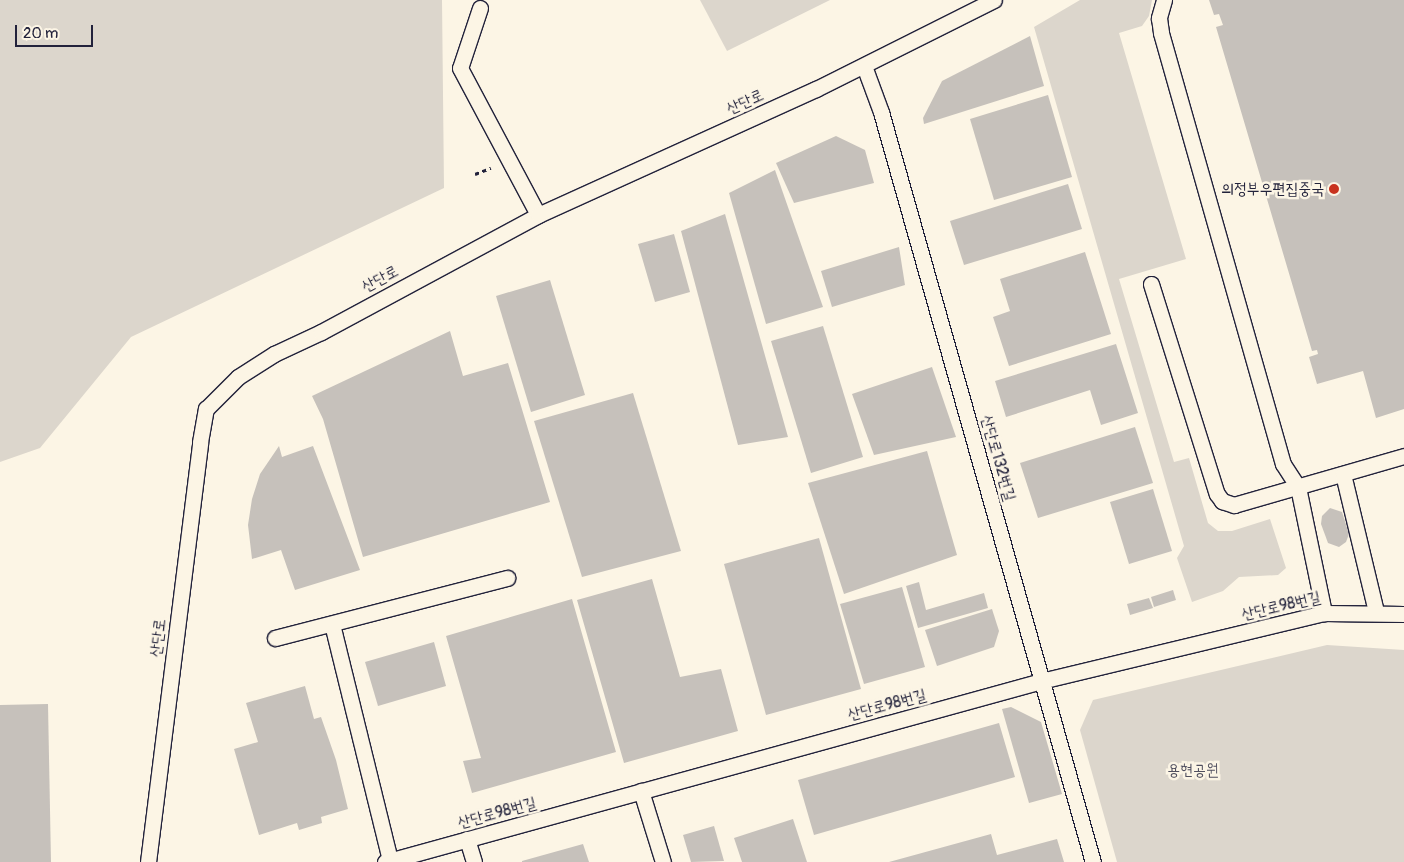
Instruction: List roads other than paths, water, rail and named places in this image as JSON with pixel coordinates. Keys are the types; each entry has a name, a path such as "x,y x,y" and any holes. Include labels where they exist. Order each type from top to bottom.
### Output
{"lane":[{"name":"산단로","path":"148,862 200,442 206,408 238,377 274,354 321,332 538,215 864,66 994,0"},
{"path":"1164,0 1159,18 1161,33 1283,464 1298,487 1324,612"},
{"path":"480,8 460,68 538,215"},
{"name":"산단로132번길","path":"864,66 886,131 1092,862"},
{"path":"1151,284 1217,494 1222,501 1234,505 1404,456"},
{"path":"1343,474 1376,611"},
{"path":"275,638 507,578"},
{"name":"산단로98번길","path":"387,861 1041,681 1324,612 1376,611 1404,614"},
{"path":"332,624 387,861"},
{"path":"641,791 663,862"},
{"path":"467,839 474,862"}],"place":[{"name":"의정부우편집중국","path":"1334,189"}],"park label":[{"name":"용현공원","path":"1193,770"}]}
